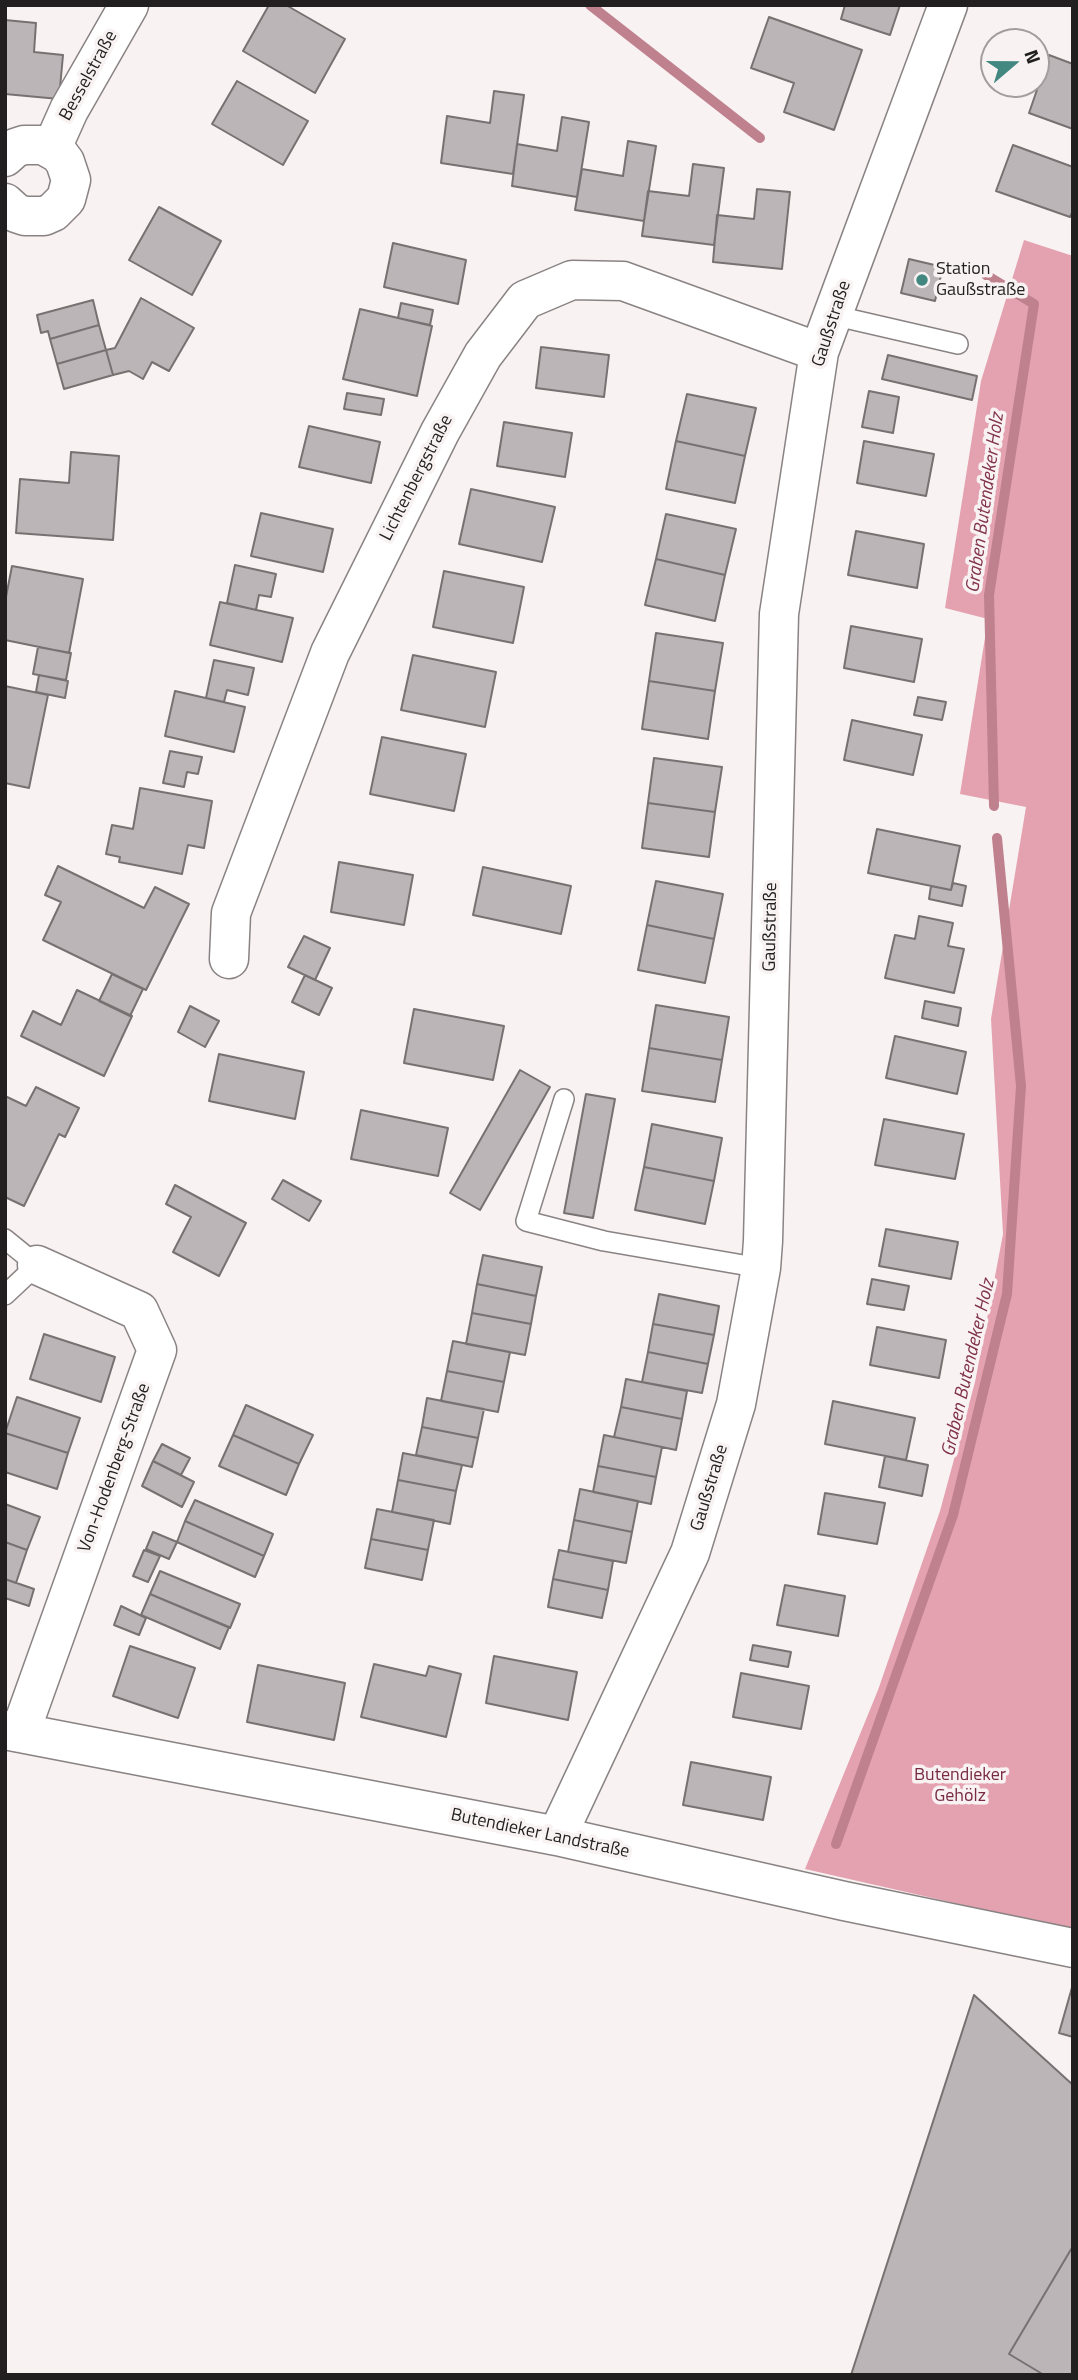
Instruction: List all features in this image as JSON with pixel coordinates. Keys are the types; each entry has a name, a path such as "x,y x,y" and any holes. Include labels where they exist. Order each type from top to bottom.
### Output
{"street":[{"name":"Besselstraße","path":"52,148 69,110 129,5"},
{"name":"Gaußstraße","path":"557,1836 690,1553 736,1404 761,1268 779,614 819,352 948,5"},
{"path":"5,157 15,148 24,145 52,148 65,162 71,180 66,199 44,216 25,216 6,206"},
{"name":"Lichtenbergstraße","path":"229,959 230,913 330,653 440,432 483,355 524,300 572,280 623,281 819,352"},
{"name":"Von-Hodenberg-Straße","path":"12,1731 157,1350 139,1311 37,1265"},
{"name":"Butendieker Landstraße","path":"12,1731 557,1836 830,1898 1073,1948"}],"lane":[{"path":"832,314 958,344"},
{"path":"565,1099 526,1221 604,1241 761,1268"},
{"path":"5,1239 37,1265 5,1295"}],"green space":[{"name":"Butendieker Gehölz","path":"1024,240 1073,256 1073,1930 805,1869 878,1690 940,1511 975,1382 1003,1234 991,1019 1026,807 960,794 988,619 945,608 981,381"}],"building":[{"path":"269,5 286,5 345,39 315,93 243,51"},
{"path":"845,5 900,5 890,35 841,19"},
{"path":"769,17 862,50 834,130 784,112 794,83 751,68"},
{"path":"5,20 36,23 34,52 63,55 59,99 5,94"},
{"path":"1050,55 1073,64 1073,129 1029,113 1034,98 1050,98"},
{"path":"237,81 308,121 283,165 212,124"},
{"path":"494,91 524,95 513,174 441,163 447,116 490,123"},
{"path":"562,117 589,122 577,197 512,186 517,144 557,151"},
{"path":"628,141 656,146 644,221 575,210 582,169 623,176"},
{"path":"1013,145 1073,167 1073,211 1070,217 996,191"},
{"path":"693,164 724,168 714,245 642,236 648,191 689,196"},
{"path":"757,189 790,192 782,269 713,262 717,215 754,219"},
{"path":"159,207 221,241 192,295 129,260"},
{"path":"393,243 466,260 458,304 384,287"},
{"name":"Station Gaußstraße","path":"909,259 943,267 935,301 901,293"},
{"path":"141,298 194,328 169,371 152,362 143,379 129,371 113,375 106,350 115,348"},
{"path":"93,300 99,325 50,339 48,331 41,333 37,315"},
{"path":"401,303 433,310 430,325 398,318"},
{"path":"360,309 432,326 417,396 343,379"},
{"path":"99,325 106,350 57,364 50,339"},
{"path":"541,347 609,355 604,397 536,388"},
{"path":"106,350 113,375 64,389 57,364"},
{"path":"888,355 977,376 972,400 882,379"},
{"path":"869,391 899,397 893,433 862,427"},
{"path":"347,393 384,399 381,415 344,409"},
{"path":"687,394 756,408 745,456 676,441"},
{"path":"504,422 572,433 565,477 497,466"},
{"path":"309,426 380,442 371,483 299,467"},
{"path":"676,441 745,456 735,503 666,489"},
{"path":"864,441 934,454 926,496 857,483"},
{"path":"71,452 119,456 113,540 16,533 20,479 69,483"},
{"path":"471,489 555,507 542,562 459,544"},
{"path":"261,513 333,529 323,572 251,556"},
{"path":"666,514 736,529 725,575 656,559"},
{"path":"856,531 924,544 917,588 848,575"},
{"path":"656,559 725,575 715,621 645,605"},
{"path":"235,565 276,574 271,597 259,595 256,610 227,603"},
{"path":"12,566 83,579 69,653 5,640 5,602"},
{"path":"444,571 524,587 513,643 433,627"},
{"path":"220,602 293,618 282,662 210,645"},
{"path":"851,626 922,639 914,682 844,668"},
{"path":"656,633 723,643 715,691 649,681"},
{"path":"38,647 71,653 66,680 33,674"},
{"path":"413,655 496,672 485,727 401,710"},
{"path":"214,660 254,668 248,695 227,690 224,702 206,698"},
{"path":"39,675 68,681 65,698 36,692"},
{"path":"649,681 715,691 708,739 642,729"},
{"path":"5,686 48,695 29,788 5,783"},
{"path":"175,691 245,707 234,752 165,736"},
{"path":"918,697 946,702 942,720 914,715"},
{"path":"852,720 922,735 913,775 844,760"},
{"path":"382,737 466,754 454,811 370,794"},
{"path":"170,751 202,757 198,774 187,772 184,787 163,783"},
{"path":"654,758 722,767 715,812 648,803"},
{"path":"140,788 212,801 204,848 188,845 182,874 119,862 120,857 106,854 112,825 133,829"},
{"path":"648,803 715,812 709,857 642,848"},
{"path":"877,829 960,846 951,890 868,873"},
{"path":"339,862 413,875 404,925 331,912"},
{"path":"58,866 144,908 155,887 189,904 146,990 43,940 61,902 45,895"},
{"path":"483,867 571,886 561,934 473,915"},
{"path":"656,881 723,894 714,939 647,925"},
{"path":"953,883 966,886 962,906 929,899 931,886 951,890"},
{"path":"919,916 953,923 948,946 964,949 954,993 885,978 895,935 915,939"},
{"path":"647,925 714,939 705,983 638,970"},
{"path":"304,936 330,948 315,980 288,967"},
{"path":"112,974 143,989 130,1016 99,1001"},
{"path":"305,975 332,988 319,1015 292,1002"},
{"path":"77,990 132,1016 104,1076 21,1036 33,1011 61,1025"},
{"path":"925,1001 961,1008 958,1026 922,1018"},
{"path":"656,1005 729,1017 722,1060 649,1048"},
{"path":"190,1006 219,1021 205,1047 178,1032"},
{"path":"414,1009 504,1026 493,1080 404,1063"},
{"path":"895,1036 966,1052 957,1094 886,1078"},
{"path":"649,1048 722,1060 715,1102 642,1091"},
{"path":"219,1054 304,1072 295,1119 209,1101"},
{"path":"520,1070 550,1087 480,1210 450,1193"},
{"path":"36,1087 79,1108 65,1137 59,1134 24,1206 5,1197 5,1096 26,1106"},
{"path":"586,1094 615,1099 593,1218 564,1213"},
{"path":"361,1110 448,1128 438,1176 351,1159"},
{"path":"884,1119 964,1134 955,1179 875,1165"},
{"path":"652,1124 722,1138 714,1181 644,1167"},
{"path":"644,1167 714,1181 705,1224 635,1210"},
{"path":"283,1180 321,1201 309,1221 272,1199"},
{"path":"175,1185 246,1223 219,1276 173,1252 191,1217 166,1204"},
{"path":"886,1229 958,1242 951,1279 879,1266"},
{"path":"483,1255 542,1267 536,1296 477,1284"},
{"path":"872,1279 909,1286 904,1310 867,1304"},
{"path":"477,1284 536,1296 531,1324 472,1313"},
{"path":"659,1294 719,1306 714,1335 653,1324"},
{"path":"472,1313 531,1324 525,1355 466,1344"},
{"path":"653,1324 714,1335 708,1364 648,1352"},
{"path":"877,1327 946,1340 939,1378 870,1365"},
{"path":"44,1334 115,1357 101,1402 30,1379"},
{"path":"453,1341 510,1352 504,1382 447,1371"},
{"path":"648,1352 708,1364 702,1393 642,1382"},
{"path":"447,1371 504,1382 498,1412 441,1401"},
{"path":"626,1379 687,1391 682,1419 621,1407"},
{"path":"17,1397 80,1418 68,1453 5,1433"},
{"path":"427,1398 484,1409 478,1438 422,1427"},
{"path":"833,1401 915,1418 906,1460 825,1444"},
{"path":"246,1405 313,1435 299,1464 233,1435"},
{"path":"621,1407 682,1419 676,1450 614,1437"},
{"path":"422,1427 478,1438 472,1467 416,1455"},
{"path":"5,1433 68,1453 57,1489 5,1472"},
{"path":"233,1435 299,1464 286,1495 219,1466"},
{"path":"604,1435 662,1447 656,1477 598,1466"},
{"path":"162,1444 190,1458 181,1475 153,1461"},
{"path":"403,1453 462,1465 456,1491 398,1480"},
{"path":"885,1456 928,1465 922,1496 879,1487"},
{"path":"153,1461 194,1482 182,1507 142,1486"},
{"path":"598,1466 656,1477 651,1504 593,1492"},
{"path":"398,1480 456,1491 450,1524 392,1512"},
{"path":"580,1489 638,1501 632,1532 574,1520"},
{"path":"825,1493 885,1503 877,1544 818,1534"},
{"path":"195,1500 273,1534 264,1556 185,1521"},
{"path":"5,1504 40,1517 27,1550 5,1542"},
{"path":"377,1509 434,1520 428,1550 371,1539"},
{"path":"574,1520 632,1532 626,1563 568,1552"},
{"path":"185,1521 264,1556 255,1577 177,1542"},
{"path":"153,1532 177,1542 169,1559 146,1549"},
{"path":"371,1539 428,1550 422,1580 365,1568"},
{"path":"5,1542 27,1550 16,1583 5,1579"},
{"path":"144,1550 160,1556 148,1582 133,1576"},
{"path":"559,1550 613,1561 608,1590 553,1579"},
{"path":"160,1571 240,1604 230,1628 150,1594"},
{"path":"5,1579 34,1589 29,1606 5,1598"},
{"path":"553,1579 608,1590 602,1618 548,1607"},
{"path":"785,1585 845,1596 838,1636 777,1625"},
{"path":"150,1594 229,1627 220,1649 141,1615"},
{"path":"121,1606 146,1618 139,1635 114,1625"},
{"path":"753,1645 791,1652 788,1667 750,1660"},
{"path":"130,1646 195,1668 178,1718 113,1696"},
{"path":"494,1656 577,1672 568,1720 486,1703"},
{"path":"374,1664 426,1676 429,1666 461,1674 446,1737 361,1717"},
{"path":"258,1665 345,1683 334,1740 247,1722"},
{"path":"741,1673 809,1686 801,1729 733,1717"},
{"path":"691,1762 771,1777 763,1820 683,1805"},
{"path":"1073,1984 1073,2037 1059,2033"},
{"path":"974,1995 1073,2085 1073,2246 1009,2354 1044,2375 851,2375"},
{"path":"1073,2246 1073,2375 1044,2375 1009,2354"}],"waterway":[{"name":"Graben Butendeker Holz","path":"590,5 760,138"},
{"name":"Graben Butendeker Holz","path":"986,275 1034,304 989,595 994,806"},
{"name":"Graben Butendeker Holz","path":"836,1844 953,1515 1007,1294 1021,1086 997,838"}],"place":[{"name":"Station Gaußstraße","path":"922,280"}]}
